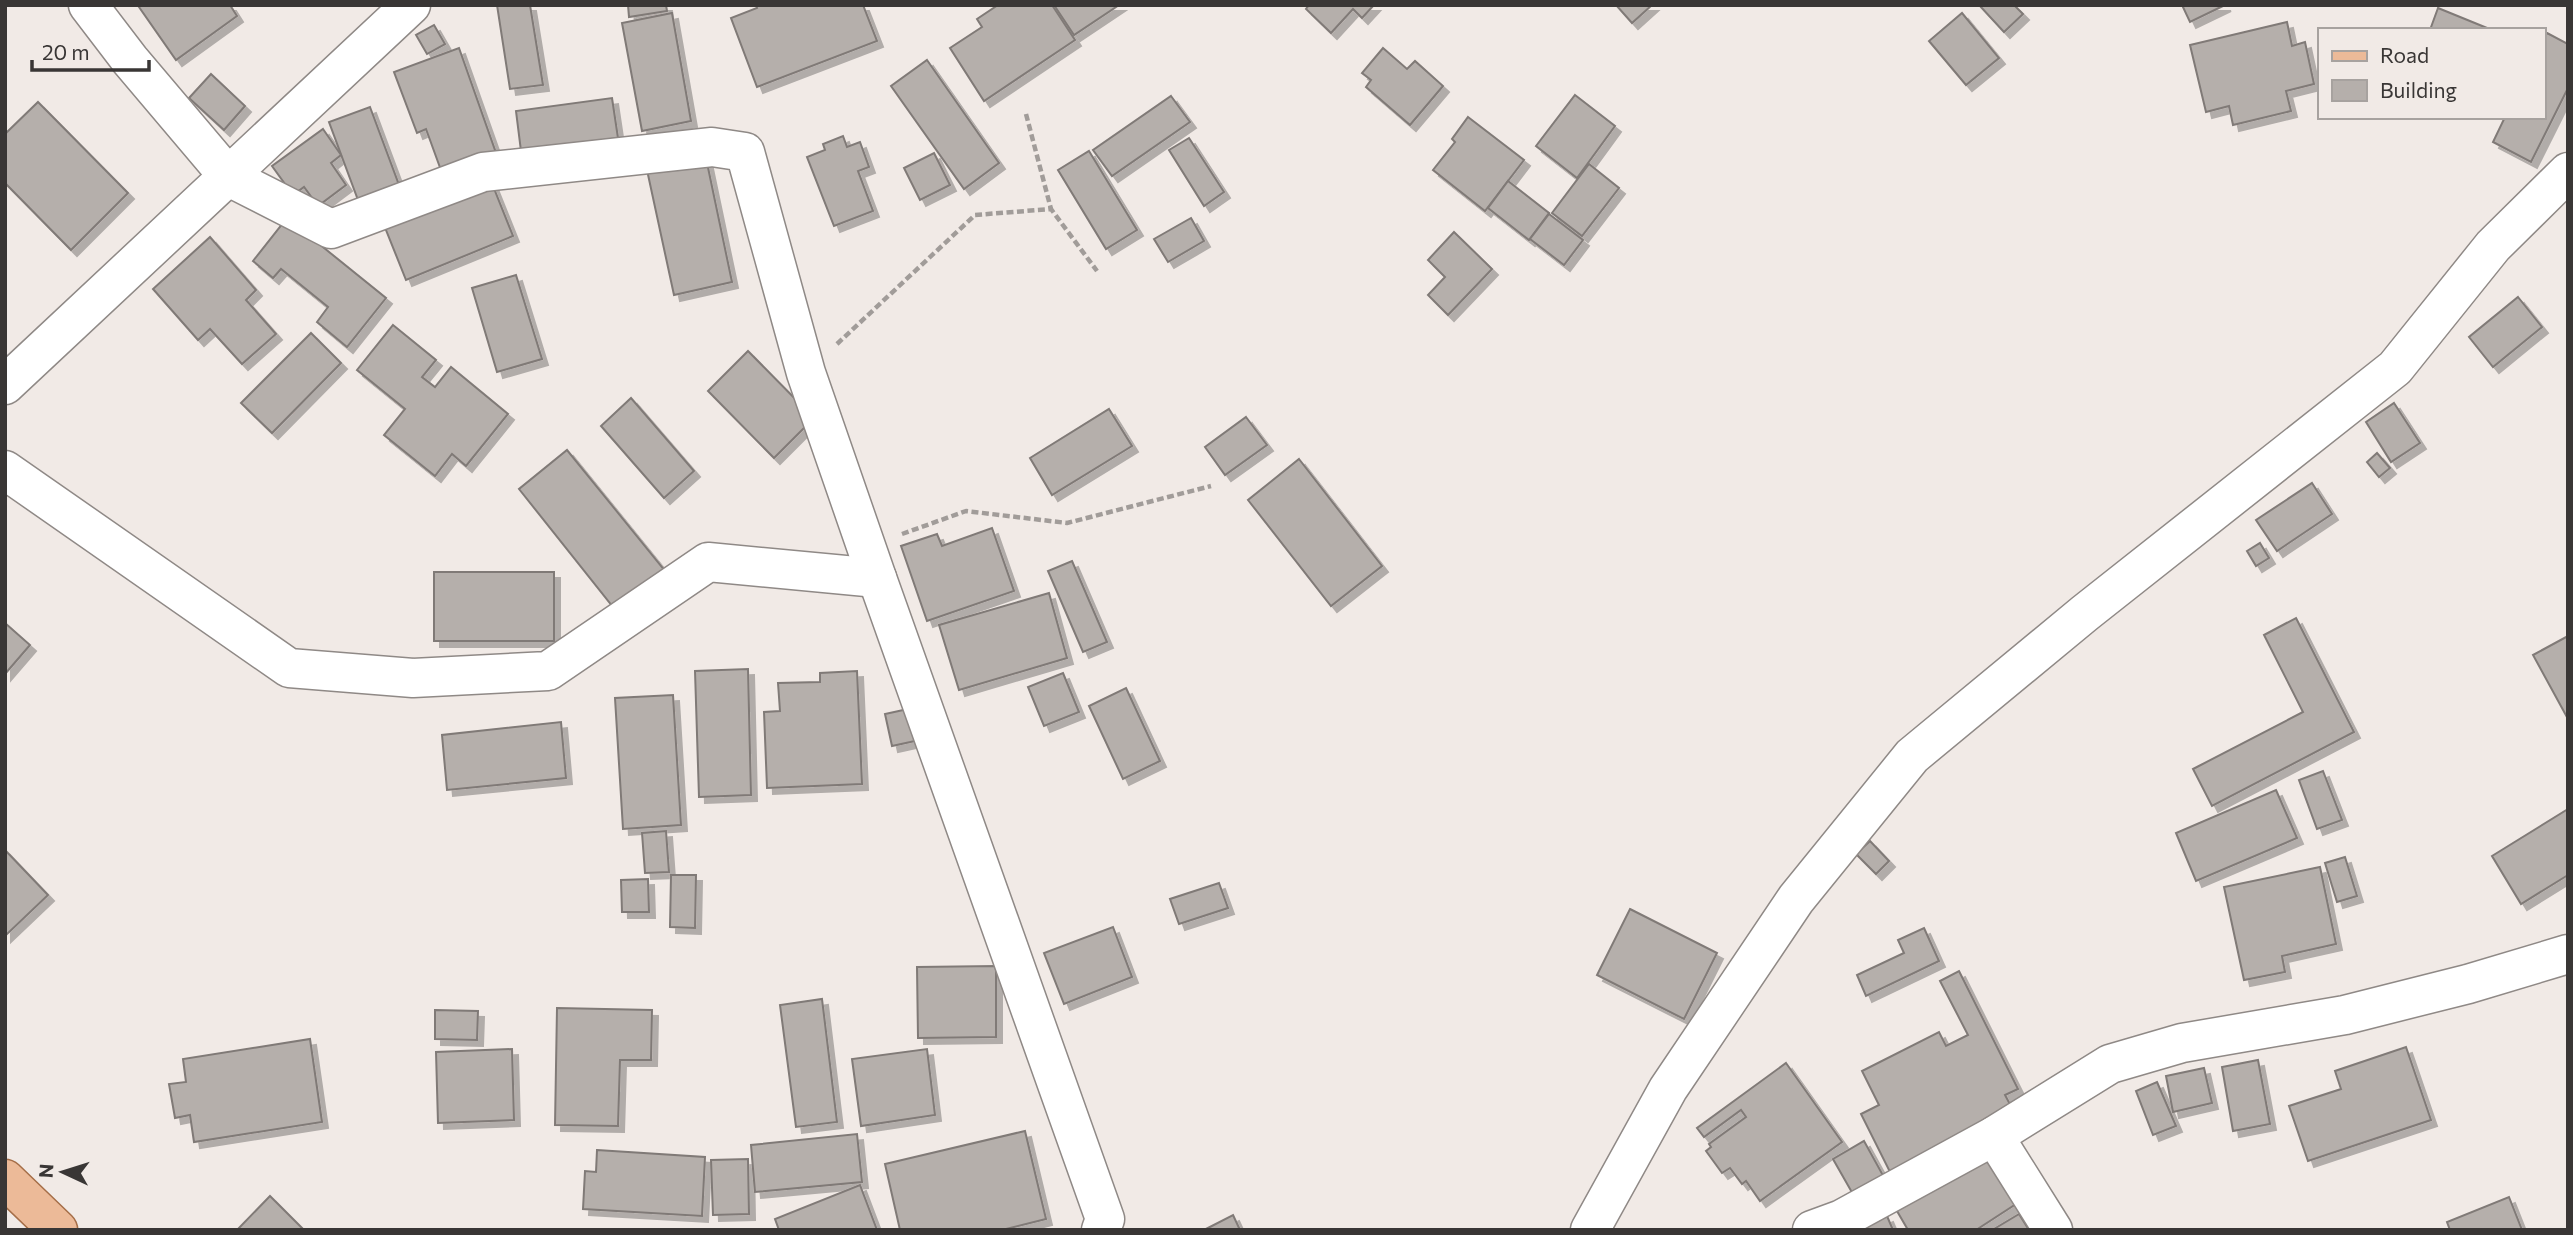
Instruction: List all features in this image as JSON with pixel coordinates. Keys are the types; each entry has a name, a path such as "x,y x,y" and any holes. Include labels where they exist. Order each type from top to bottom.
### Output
{"main road":[{"path":"5,1179 58,1230"}],"street":[{"path":"88,5 130,60 229,177 331,229 483,172 712,147 745,152 806,373 1105,1219 1101,1230"},
{"path":"5,385 411,5"},
{"path":"1590,1230 1668,1089 1796,899 1912,756 2085,613 2395,368 2493,246 2568,172"},
{"path":"5,470 289,668 413,678 548,671 708,562 877,579"},
{"path":"1812,1230 1842,1219 1994,1136 2110,1063 2182,1043 2345,1015 2468,984 2568,954"},
{"path":"1994,1136 2053,1230"}],"path":[{"path":"1026,114 1051,209 1097,271"},
{"path":"806,373 975,215 1051,209"},
{"path":"877,579 895,536 966,511 1067,523 1211,485"}],"building":[{"path":"230,5 237,16 176,60 139,7"},
{"path":"497,5 530,5 543,85 510,89"},
{"path":"628,5 666,5 667,11 629,17"},
{"path":"756,5 863,5 877,41 757,87 731,18 757,8"},
{"path":"998,5 1052,5 1075,40 984,101 950,48 982,27 977,19"},
{"path":"1054,5 1119,5 1074,35"},
{"path":"1309,5 1374,5 1362,18 1353,9 1331,33 1306,9"},
{"path":"1616,5 1652,5 1632,23"},
{"path":"1979,5 2014,5 2023,14 2004,32"},
{"path":"2182,5 2225,5 2190,22"},
{"path":"2438,8 2487,28 2431,28"},
{"path":"672,13 691,121 642,131 622,23"},
{"path":"1962,13 1999,58 1966,85 1929,41"},
{"path":"2287,22 2292,46 2305,42 2314,84 2286,91 2291,111 2233,125 2229,106 2206,112 2190,45"},
{"path":"434,25 445,44 427,54 416,35"},
{"path":"2547,33 2568,44 2568,88 2531,162 2493,142 2504,119 2545,119"},
{"path":"459,48 496,153 442,173 426,129 417,133 394,72"},
{"path":"1383,48 1407,69 1415,61 1443,86 1410,125 1366,87 1371,80 1362,73"},
{"path":"927,60 999,163 964,189 891,86"},
{"path":"211,74 245,106 224,130 189,98"},
{"path":"1575,95 1615,126 1577,178 1536,146"},
{"path":"1171,96 1190,122 1112,176 1093,150"},
{"path":"612,98 618,138 521,151 516,111"},
{"path":"38,102 128,193 71,250 5,183 5,134"},
{"path":"370,107 399,185 358,200 329,122"},
{"path":"1468,117 1524,160 1485,211 1433,170 1455,142 1452,139"},
{"path":"323,129 341,155 331,163 346,185 318,206 304,187 293,195 272,166"},
{"path":"843,136 847,147 860,142 869,167 858,171 873,211 834,226 807,157 825,150 823,144"},
{"path":"1189,138 1224,192 1204,206 1169,150"},
{"path":"1089,151 1137,230 1106,249 1058,170"},
{"path":"934,153 950,185 920,200 904,168"},
{"path":"706,158 732,282 674,295 647,170"},
{"path":"1589,164 1619,188 1582,236 1552,213"},
{"path":"491,181 513,236 406,280 384,225"},
{"path":"1508,181 1549,213 1529,240 1488,208"},
{"path":"1549,214 1583,240 1564,265 1530,239"},
{"path":"287,218 386,298 347,347 317,322 328,307 281,269 273,278 253,261"},
{"path":"1191,218 1204,241 1168,262 1154,239"},
{"path":"1454,232 1492,269 1448,315 1428,295 1445,277 1428,260"},
{"path":"210,237 256,290 246,300 276,334 242,364 210,329 198,340 153,289"},
{"path":"516,275 542,359 497,372 472,288"},
{"path":"2518,297 2542,327 2493,367 2469,337"},
{"path":"393,325 436,360 422,377 435,387 451,367 508,414 466,466 452,454 435,476 384,435 405,409 357,370"},
{"path":"311,333 341,363 272,433 241,403"},
{"path":"748,351 814,418 774,458 708,391"},
{"path":"631,398 694,471 664,498 601,426"},
{"path":"2394,403 2420,443 2391,462 2366,422"},
{"path":"1109,409 1132,446 1052,495 1030,458"},
{"path":"1246,417 1267,445 1225,475 1205,447"},
{"path":"567,450 666,572 617,612 519,489"},
{"path":"2377,453 2390,468 2379,477 2367,462"},
{"path":"1299,459 1382,566 1331,606 1248,500"},
{"path":"2312,483 2332,514 2277,551 2256,520"},
{"path":"992,528 1014,591 927,621 901,546 937,534 942,546"},
{"path":"2260,543 2269,558 2256,566 2247,551"},
{"path":"1072,561 1107,642 1083,652 1048,571"},
{"path":"434,572 554,572 554,641 434,641"},
{"path":"1049,593 1067,658 959,690 939,625"},
{"path":"2296,618 2354,732 2212,806 2193,769 2303,712 2264,635"},
{"path":"5,623 30,645 5,674"},
{"path":"2568,636 2568,719 2533,655"},
{"path":"748,669 751,795 699,797 695,671"},
{"path":"857,671 862,784 767,788 764,712 780,711 778,683 820,682 820,673"},
{"path":"1063,673 1079,712 1044,726 1028,687"},
{"path":"1126,688 1160,761 1123,779 1089,706"},
{"path":"673,695 681,825 623,829 615,698"},
{"path":"908,709 915,741 892,746 885,714"},
{"path":"561,722 566,778 447,790 442,735"},
{"path":"2323,771 2342,820 2317,829 2299,780"},
{"path":"2276,790 2297,838 2196,881 2176,833"},
{"path":"2568,809 2568,875 2521,904 2492,856"},
{"path":"666,831 669,872 645,873 642,833"},
{"path":"1870,841 1889,861 1876,874 1856,854"},
{"path":"5,850 48,895 5,936"},
{"path":"2345,857 2357,896 2337,902 2325,863"},
{"path":"2320,867 2336,944 2282,956 2285,972 2244,980 2224,887"},
{"path":"671,875 696,875 695,928 670,927"},
{"path":"648,879 649,912 622,912 621,880"},
{"path":"1219,883 1228,908 1179,924 1170,899"},
{"path":"1630,909 1717,953 1684,1019 1597,975"},
{"path":"1113,927 1132,977 1064,1004 1044,953"},
{"path":"1924,928 1939,961 1866,996 1857,975 1904,953 1898,940"},
{"path":"996,966 996,1037 918,1038 917,967"},
{"path":"1959,971 2018,1089 2005,1095 2013,1110 1890,1172 1861,1114 1879,1105 1862,1071 1939,1032 1946,1046 1968,1035 1940,981"},
{"path":"822,999 837,1122 796,1127 780,1005"},
{"path":"557,1008 652,1010 651,1060 620,1060 618,1126 555,1125"},
{"path":"435,1010 478,1011 477,1040 435,1039"},
{"path":"310,1039 322,1122 194,1142 190,1115 175,1118 169,1084 186,1082 183,1059"},
{"path":"2406,1047 2431,1120 2308,1161 2289,1106 2341,1089 2335,1071"},
{"path":"512,1049 514,1120 438,1123 436,1052"},
{"path":"927,1049 935,1115 861,1126 852,1059"},
{"path":"2258,1060 2270,1124 2233,1131 2222,1067"},
{"path":"1786,1063 1842,1142 1760,1201 1746,1181 1742,1184 1730,1168 1722,1173 1706,1151 1711,1147 1709,1144 1746,1117 1741,1110 1704,1137 1697,1128"},
{"path":"2204,1068 2212,1103 2173,1112 2166,1076"},
{"path":"2157,1082 2176,1126 2153,1135 2136,1091"},
{"path":"1025,1131 1046,1219 1002,1230 900,1230 885,1164"},
{"path":"857,1134 862,1182 755,1192 751,1145"},
{"path":"1864,1141 1885,1179 1854,1196 1833,1159"},
{"path":"597,1150 705,1157 702,1216 583,1209 585,1171 596,1172"},
{"path":"1984,1155 2016,1204 1976,1230 1908,1230 1897,1211"},
{"path":"748,1159 749,1214 713,1215 711,1160"},
{"path":"860,1185 877,1230 779,1230 775,1219"},
{"path":"270,1196 304,1230 237,1230"},
{"path":"2509,1197 2522,1230 2450,1230 2447,1222"},
{"path":"2019,1214 2029,1230 1994,1230 1994,1229"},
{"path":"1233,1215 1240,1230 1204,1230"},
{"path":"1887,1216 1893,1230 1858,1230"}]}
